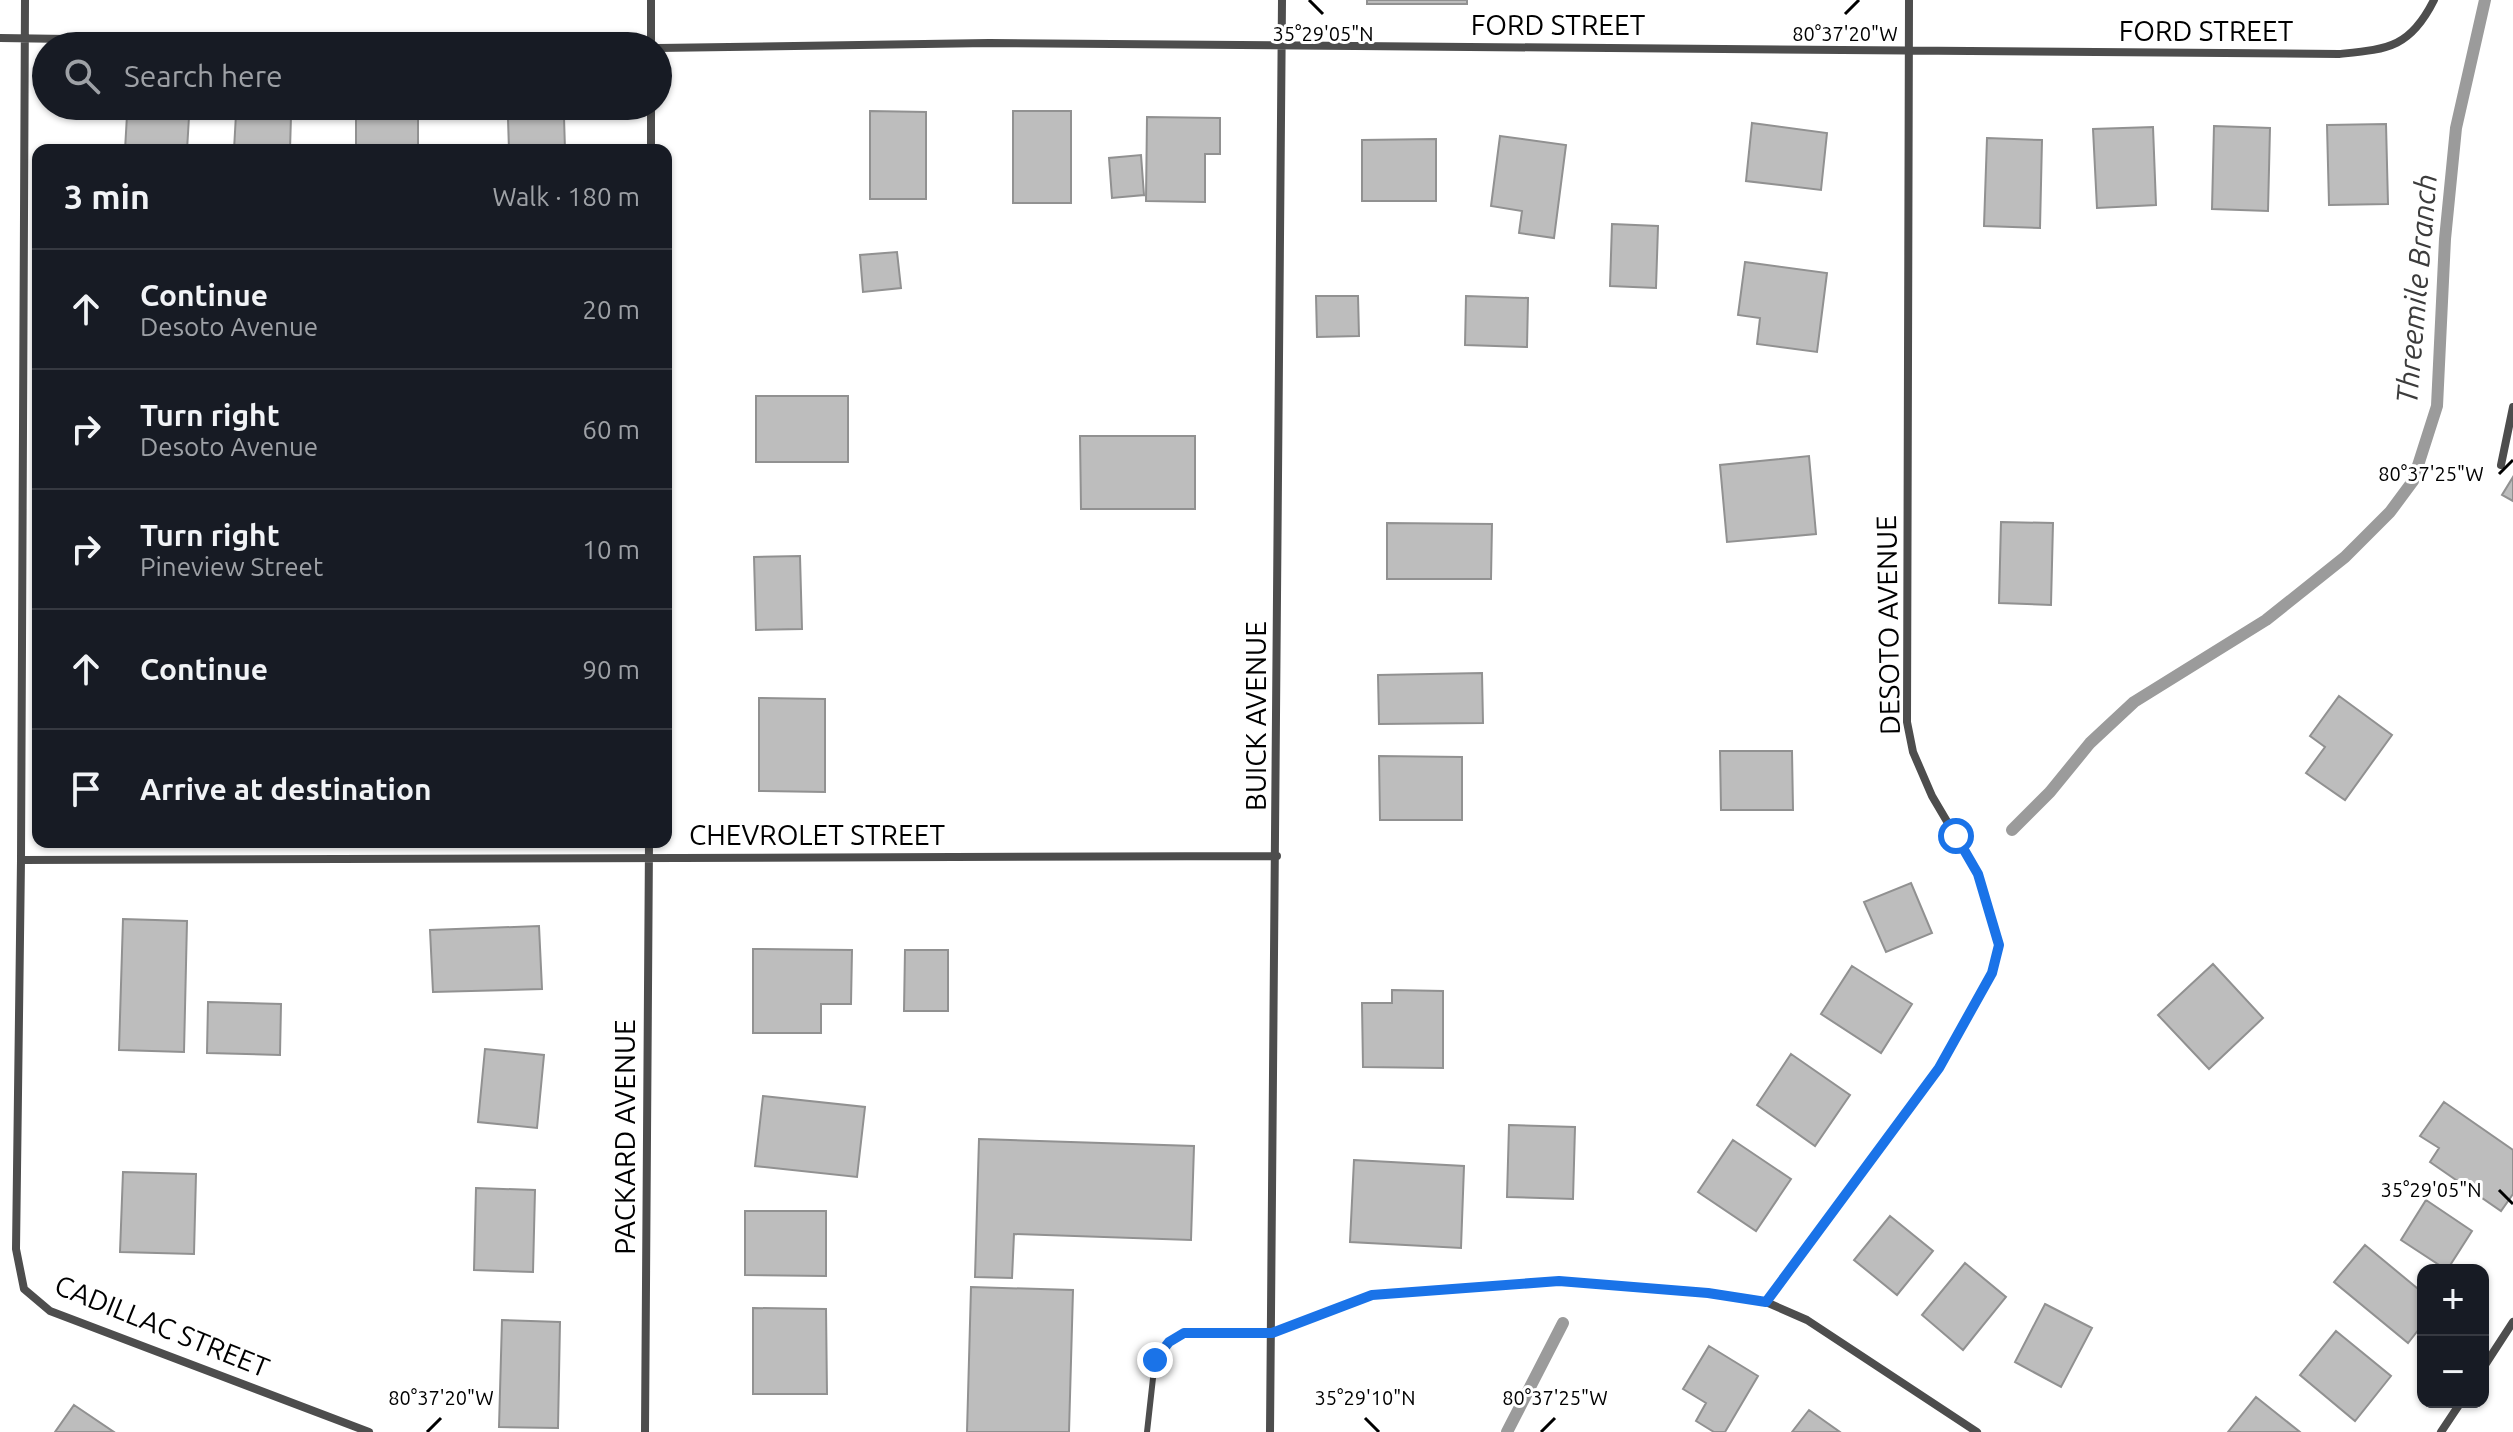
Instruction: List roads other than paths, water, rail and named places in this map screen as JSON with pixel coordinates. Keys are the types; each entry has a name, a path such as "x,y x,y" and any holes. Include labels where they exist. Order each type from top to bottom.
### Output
{"street":[{"name":"CADILLAC STREET","path":"25,0 16,1249 24,1289 50,1311 369,1432"},
{"path":"651,0 651,32"},
{"name":"BUICK AVENUE","path":"1270,1432 1282,0"},
{"name":"DESOTO AVENUE","path":"1766,1302 1939,1068 1992,973 1999,945 1978,874 1932,796 1913,752 1907,722 1909,0"},
{"name":"FORD STREET","path":"672,48 989,43 2339,54 2376,50 2403,41 2423,21 2434,0"},
{"path":"0,38 32,39"},
{"path":"651,120 651,144"},
{"path":"2501,465 2513,407"},
{"name":"PACKARD AVENUE","path":"645,1432 649,848"},
{"name":"CHEVROLET STREET","path":"21,860 1277,856"},
{"path":"1708,1293 1766,1302 1807,1320 1977,1432"},
{"path":"2489,1359 2513,1322"},
{"path":"2441,1432 2457,1408"}],"lane":[{"path":"1147,1432 1155,1360 1169,1342 1184,1333 1272,1333 1372,1295 1559,1281 1708,1293"}],"waterway":[{"name":"Threemile Branch","path":"2012,830 2050,792 2090,743 2134,702 2266,620 2345,557 2390,512 2413,481 2437,406 2445,239 2456,128 2485,0"},
{"name":"Threemile Branch","path":"1507,1432 1563,1323"}]}
